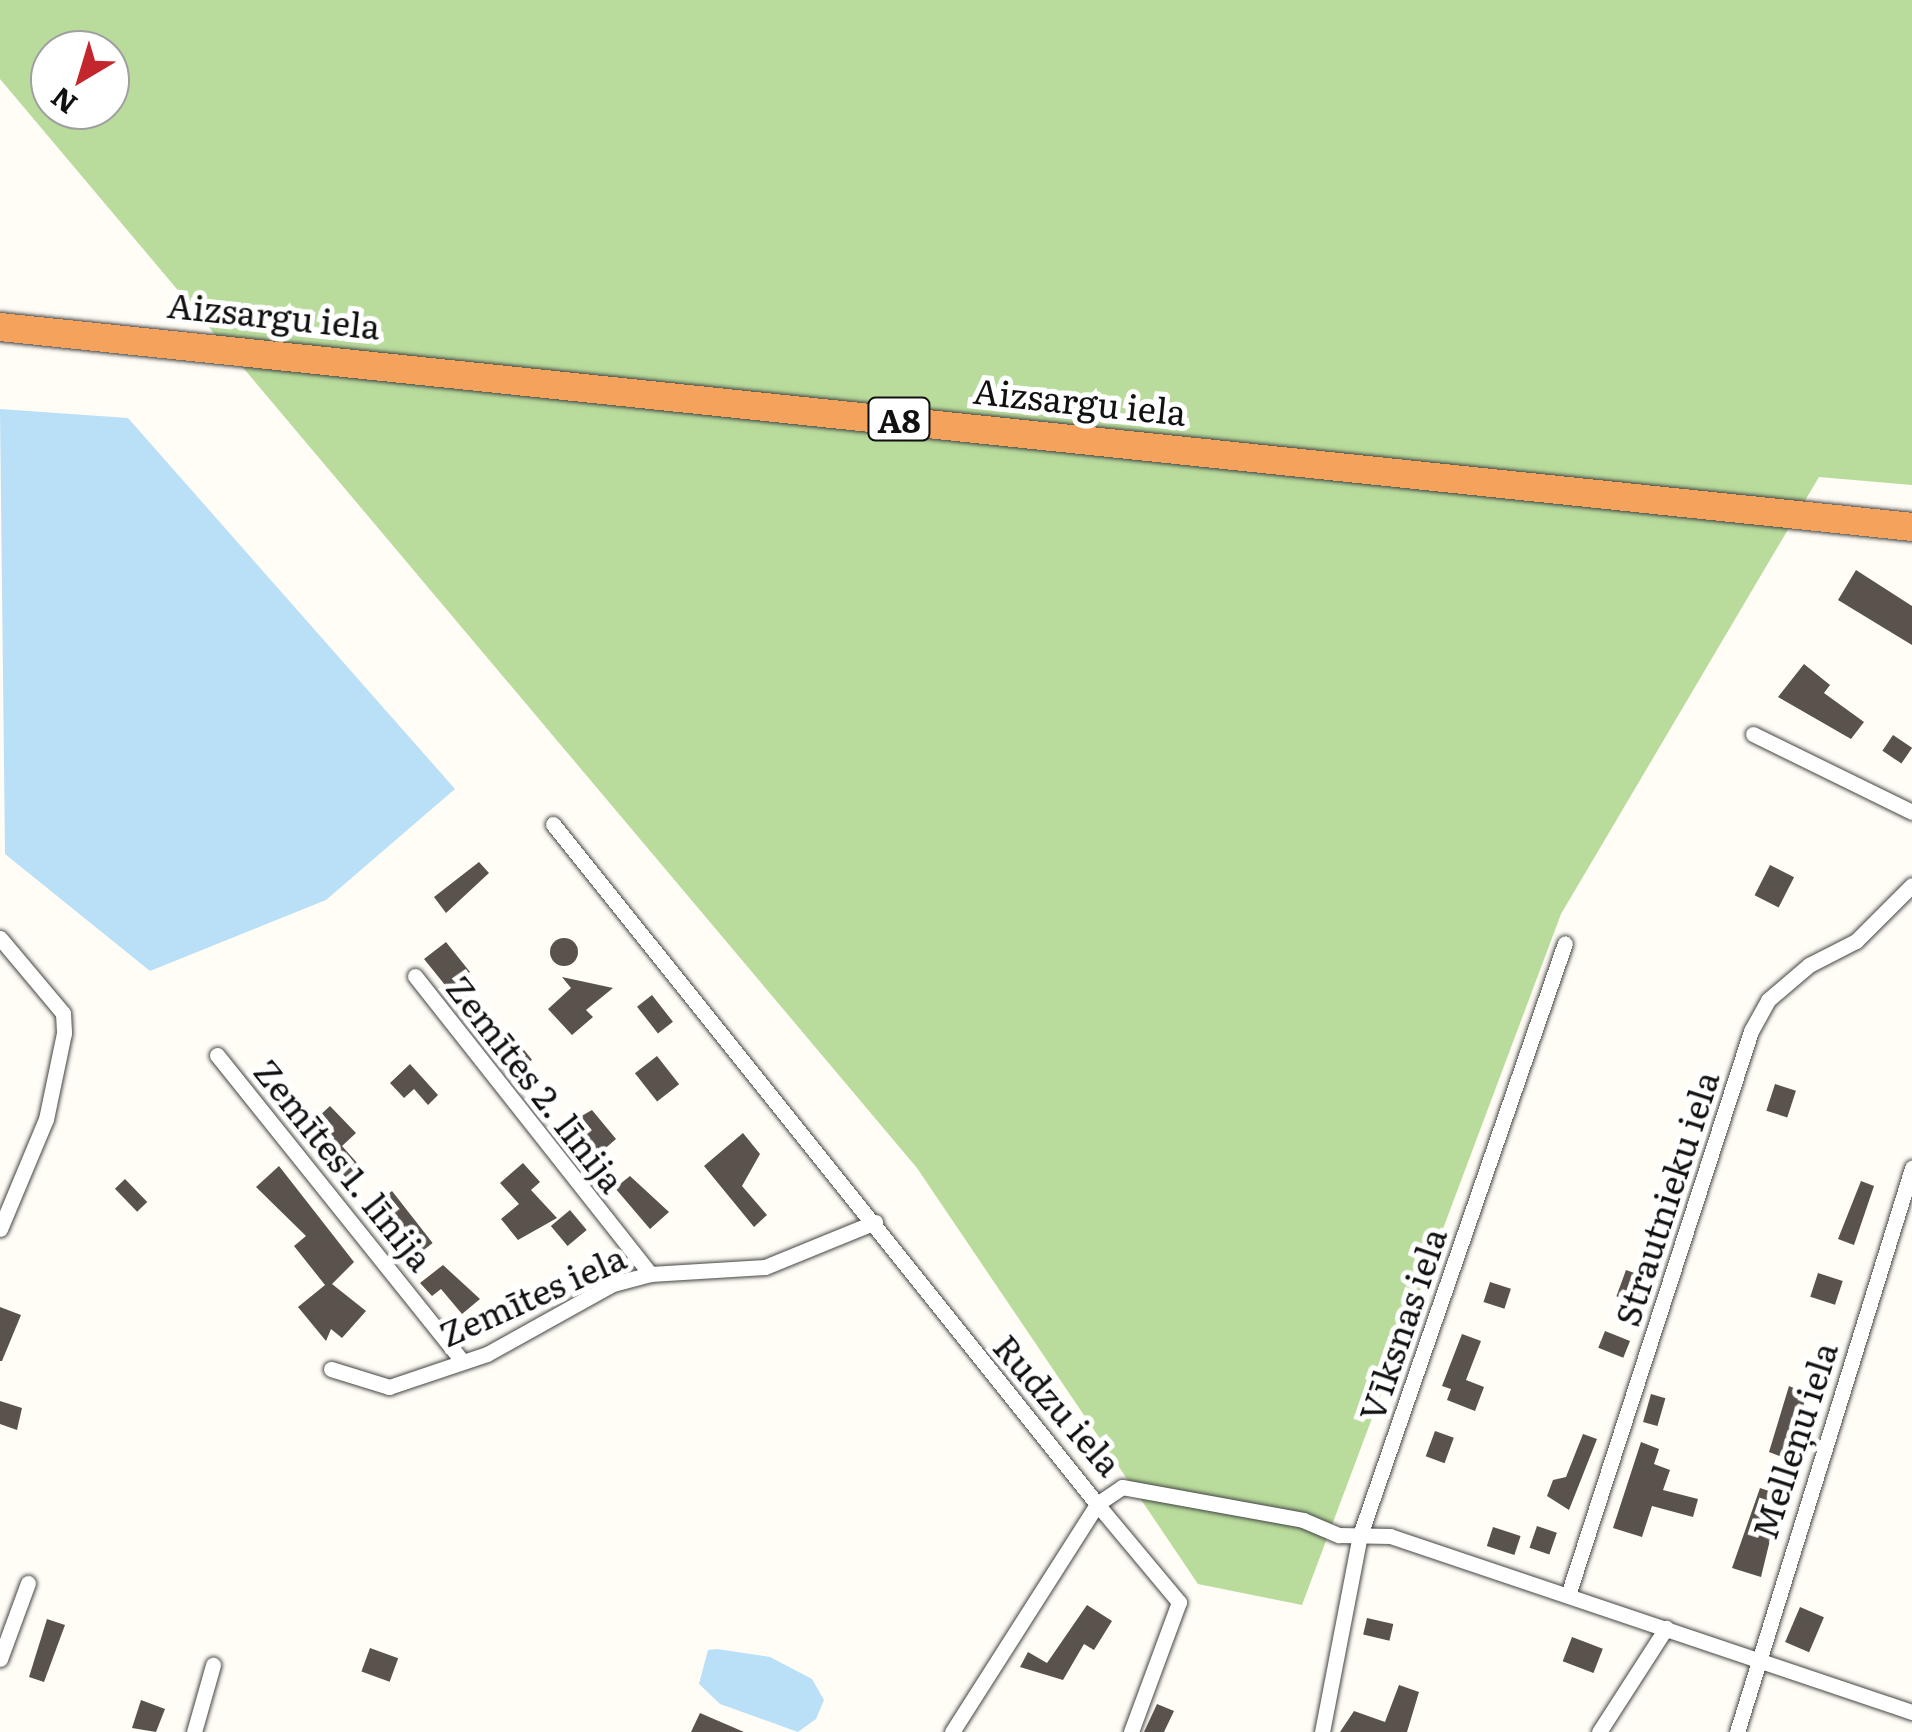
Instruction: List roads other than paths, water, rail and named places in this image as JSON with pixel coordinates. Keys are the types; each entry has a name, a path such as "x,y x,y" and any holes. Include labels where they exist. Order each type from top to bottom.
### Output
{"highway":[{"name":"Aizsargu iela","path":"0,327 1912,527"}],"street":[{"path":"1753,734 1912,812"},
{"name":"Rudzu iela","path":"553,824 876,1222 1097,1504 1122,1487 1360,1535 1390,1536 1912,1712"},
{"name":"Strautnieku iela","path":"1568,1595 1752,1032 1768,1000 1809,965 1856,941 1912,885"},
{"path":"0,938 54,1000 64,1033 46,1119 0,1229"},
{"name":"Vīksnas iela","path":"1322,1732 1360,1535 1564,944"},
{"name":"Zemītes 2. līnija","path":"414,976 650,1274"},
{"name":"Zemītes 1. līnija","path":"217,1054 460,1360"},
{"name":"Melleņu iela","path":"1737,1732 1755,1659 1912,1168"},
{"name":"Zemītes iela","path":"330,1369 390,1387 460,1360 487,1354 581,1298 650,1274 765,1266 876,1222"},
{"path":"952,1732 1097,1504 1179,1602 1131,1732"},
{"path":"0,1659 28,1583"},
{"path":"1599,1732 1666,1628"},
{"path":"194,1732 213,1665"}],"water":[{"path":"0,409 128,418 455,789 326,900 150,971 5,854"},
{"path":"708,1650 770,1657 812,1679 824,1700 816,1719 798,1732 720,1704 699,1684"}]}
